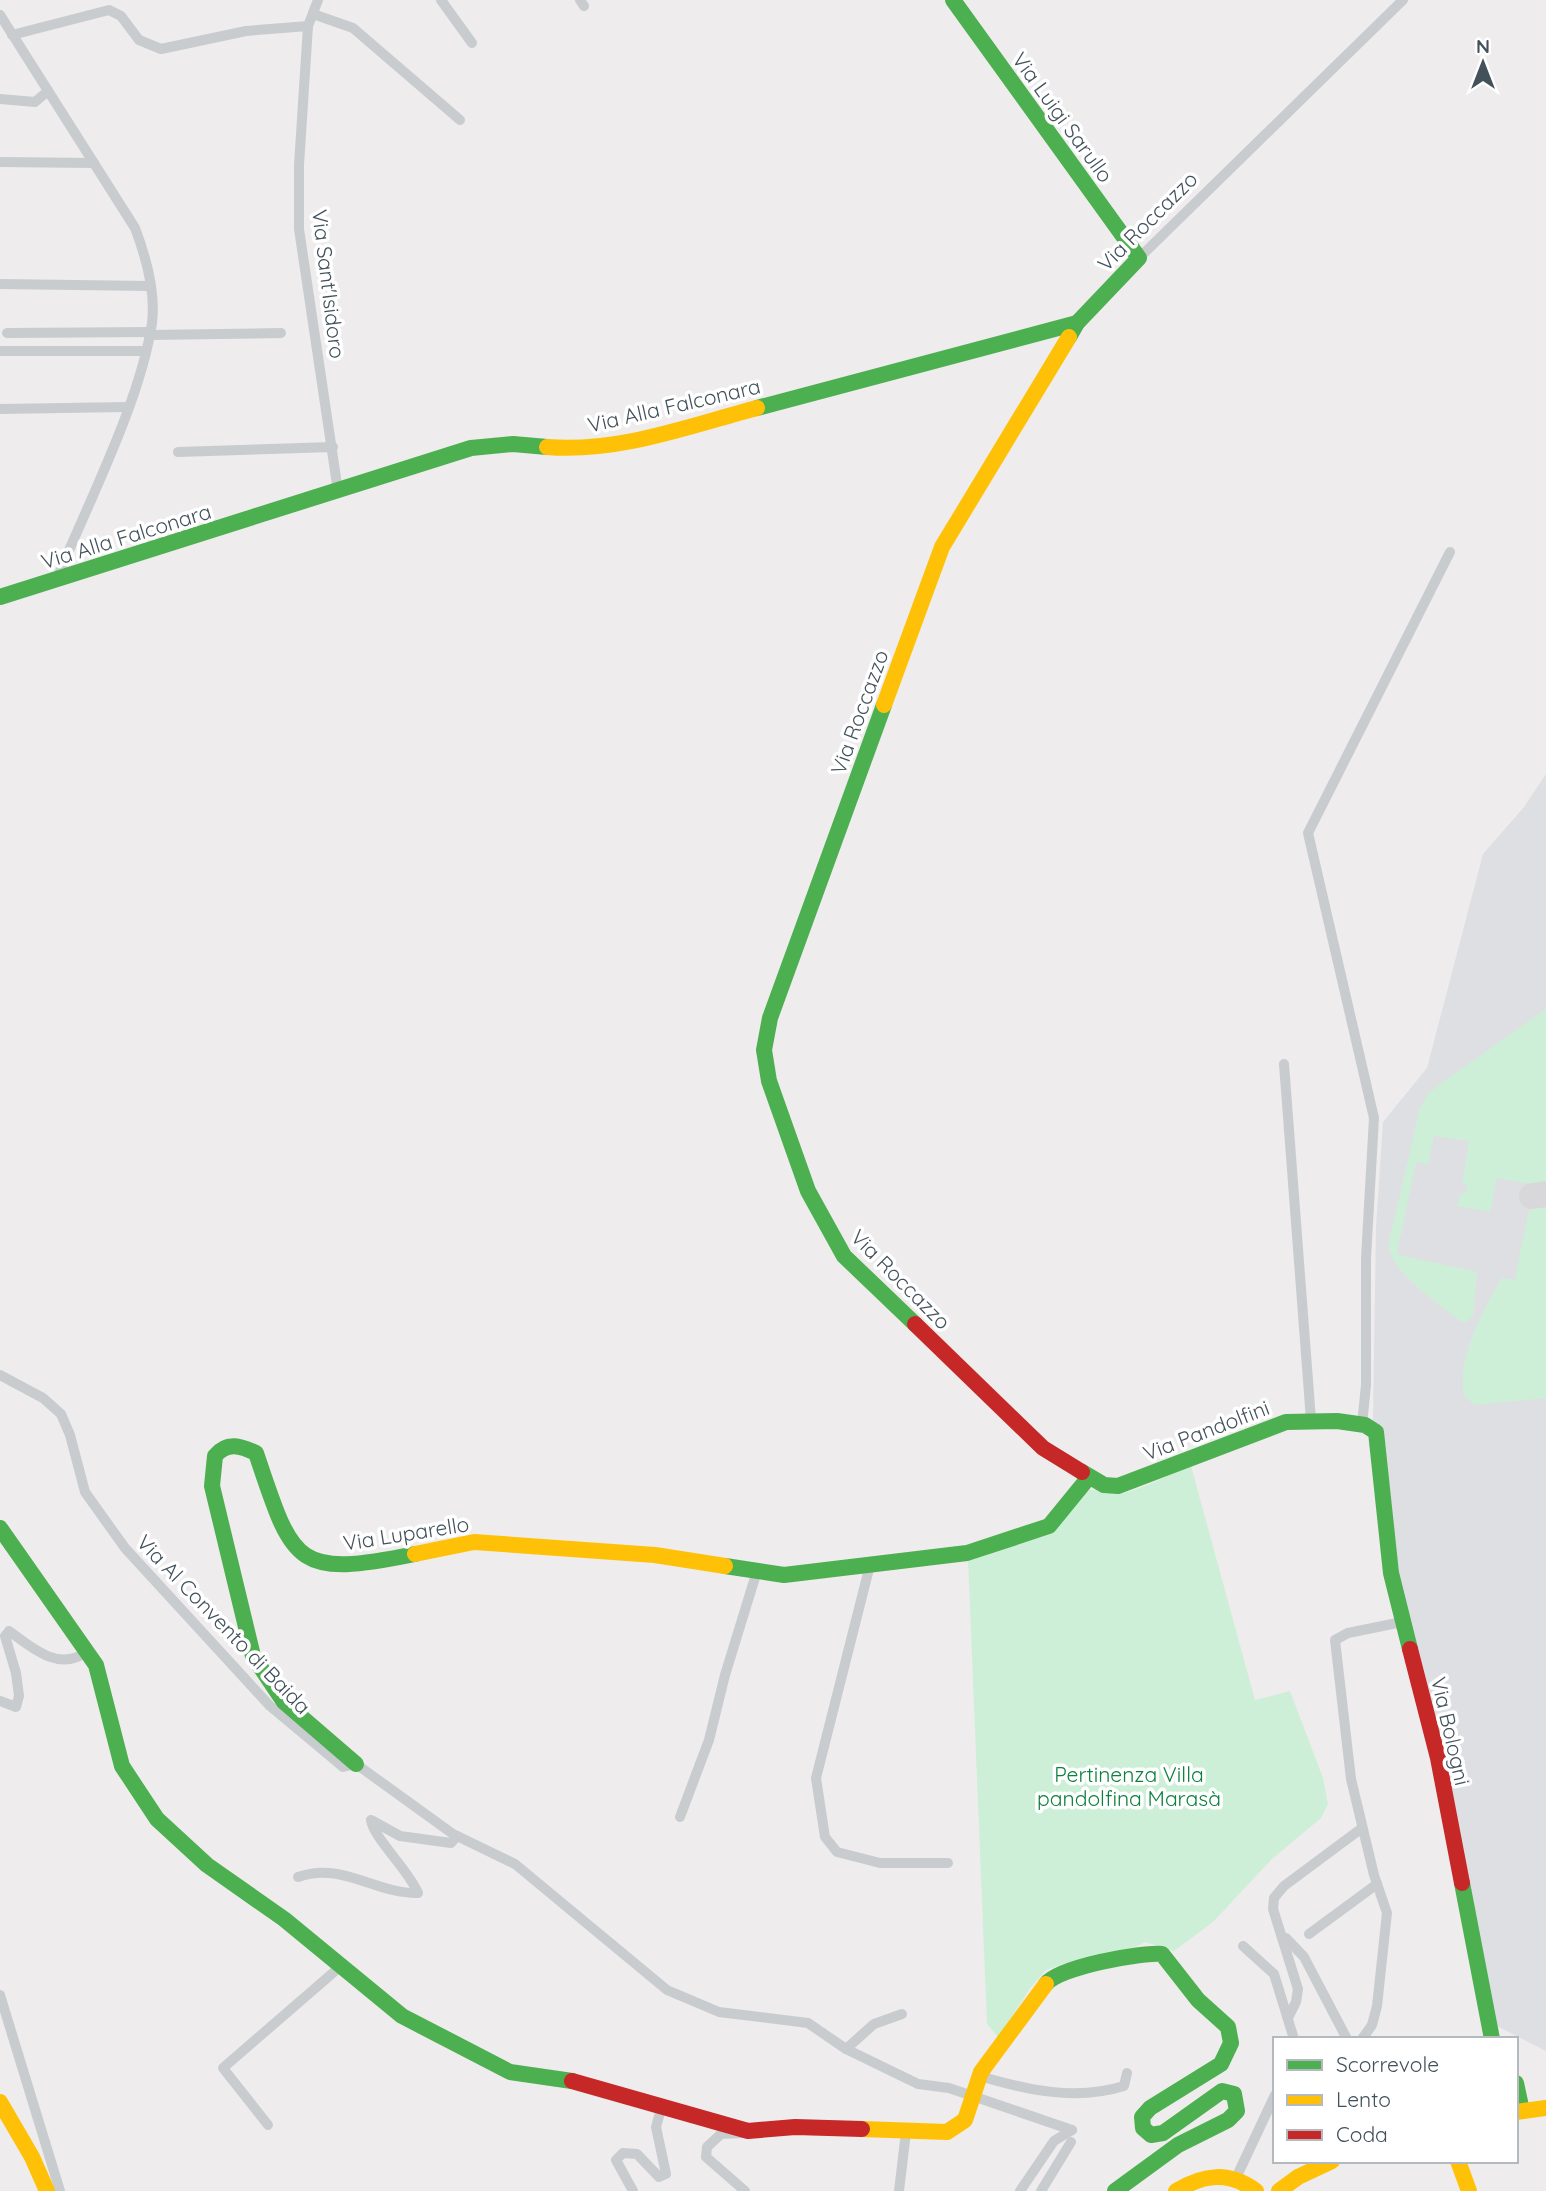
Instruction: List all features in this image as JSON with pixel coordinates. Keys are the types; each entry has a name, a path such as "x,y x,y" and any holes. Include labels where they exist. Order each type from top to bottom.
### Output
{"street":[{"name":"Via Sant'Isidoro","path":"318,0 307,26 299,165 299,229 338,491"},
{"path":"441,0 472,43"},
{"name":"Via Luigi Sarullo","path":"953,0 1139,258"},
{"name":"Via Roccazzo","path":"1089,1477 1043,1448 851,1263 830,1238 772,1093 764,1040 942,547 1077,323 1139,258 1403,0"},
{"path":"12,35 110,10 121,16 139,40 161,49 246,31 307,26"},
{"path":"313,14 353,28 460,120"},
{"path":"0,15 135,228 144,250 150,286 150,333 146,351 127,407 56,581"},
{"path":"0,99 35,102 48,91"},
{"path":"0,162 94,163"},
{"path":"0,284 150,286"},
{"name":"Via Alla Falconara","path":"1,596 56,581 338,491 426,460 471,448 513,444 574,449 638,440 1077,323"},
{"path":"7,333 281,334"},
{"path":"0,351 146,351"},
{"path":"0,409 127,407"},
{"path":"178,452 333,447"},
{"path":"1362,1425 1366,1385 1366,1258 1374,1118 1308,834 1450,552"},
{"path":"1284,1065 1311,1420"},
{"name":"Via Al Convento di Baida","path":"0,1375 43,1398 61,1414 70,1435 85,1492 125,1548 270,1706 343,1767 356,1763 457,1836 515,1864 667,1990 719,2012 808,2023 846,2049 918,2084 948,2088 1071,2136"},
{"name":"Via Pandolfini","path":"1089,1477 1104,1485 1118,1486 1286,1422 1311,1420 1362,1425 1372,1427 1379,1437"},
{"name":"Via Bologni","path":"1379,1437 1391,1573 1438,1758 1490,2037"},
{"name":"Via Luparello","path":"356,1763 274,1694 260,1674 253,1656 212,1486 209,1466 212,1457 220,1449 233,1446 256,1453 282,1529 300,1553 327,1564 361,1565 474,1542 487,1542 655,1555 784,1575 967,1553 1028,1535 1049,1526 1089,1477"},
{"path":"0,1528 96,1665 122,1766 157,1819 207,1865 284,1919 402,2016 510,2072 576,2082 661,2109 748,2131"},
{"path":"870,1565 816,1778 825,1837 837,1852 880,1863 948,1863"},
{"path":"680,1817 709,1740 725,1675 757,1571"},
{"path":"1364,2037 1372,2025 1387,1913 1362,1828 1349,1767 1335,1640 1348,1633 1402,1622"},
{"path":"0,1701 16,1707 19,1696 5,1636 9,1631 56,1660 76,1659 86,1652"},
{"path":"298,1877 325,1870 402,1894 418,1893 401,1863 372,1828 371,1820 400,1836 451,1843 457,1836"},
{"path":"1288,2018 1296,2002 1298,1989 1273,1909 1273,1898 1284,1886 1362,1828"},
{"path":"1310,1934 1377,1884"},
{"path":"1282,1934 1304,1957 1347,2037"},
{"path":"1243,1946 1273,1974 1293,2037"},
{"path":"745,2191 706,2157 707,2147 721,2134 795,2127 947,2132 965,2120 980,2076 993,2052 1040,1990 1060,1973 1145,1952 1161,1954 1168,1959 1198,2000 1228,2027 1231,2043 1221,2064 1150,2108 1142,2117 1143,2127 1151,2135 1163,2133 1222,2091 1234,2094 1237,2111 1228,2120 1178,2145 1115,2191"},
{"path":"268,2125 223,2068 342,1965"},
{"path":"0,1995 2,2009 60,2191"},
{"path":"846,2049 874,2024 902,2014"},
{"path":"980,2076 1037,2092 1108,2091 1124,2087 1128,2073"},
{"path":"1236,2178 1273,2099"},
{"path":"0,2102 32,2157 47,2191"},
{"path":"1519,2111 1546,2108"},
{"path":"633,2191 616,2160 623,2153 637,2154 659,2177 666,2174 656,2127 661,2109"},
{"path":"899,2191 906,2132"},
{"path":"1020,2191 1054,2141 1071,2136"},
{"path":"1041,2191 1071,2136"},
{"path":"1279,2191 1298,2177 1328,2163"},
{"path":"1459,2163 1469,2191"},
{"path":"1176,2191 1205,2176 1236,2178 1256,2191"}],"shaded area":[{"path":"1546,774 1546,2051 1491,2023 1400,1591 1373,1421 1376,1227 1383,1122 1427,1068 1483,854 1524,807"}],"green space":[{"path":"1546,1009 1546,1187 1497,1178 1490,1212 1458,1206 1460,1194 1466,1193 1467,1184 1462,1183 1469,1141 1434,1136 1428,1165 1416,1162 1397,1252 1399,1255 1477,1272 1473,1316 1467,1322 1460,1321 1416,1286 1396,1264 1391,1253 1389,1242 1420,1108 1428,1094 1440,1084"},
{"path":"1546,1202 1546,1398 1474,1405 1464,1395 1463,1380 1464,1365 1473,1334 1502,1278 1515,1280 1528,1213 1535,1205"},
{"name":"Pertinenza Villa pandolfina Marasà","path":"1191,1466 1255,1700 1290,1691 1323,1778 1328,1804 1321,1818 1272,1859 1213,1922 1174,1951 1145,1942 1119,1955 1066,1963 1046,1970 1031,1987 998,2037 987,2024 968,1558 1028,1540 1083,1491 1131,1491"}],"taxiway":[{"path":"1532,1196 1546,1194"}],"traffic: fast":[{"path":"953,0 1139,258 1077,323 1069,337"},
{"path":"757,408 1077,323"},
{"path":"0,597 471,448 513,444 547,447"},
{"path":"884,705 770,1018 764,1050 769,1081 808,1191 844,1256 915,1324"},
{"path":"1082,1472 1104,1485 1118,1486 1286,1422 1337,1421 1365,1425 1376,1432 1391,1573 1410,1649"},
{"path":"356,1764 284,1702 253,1656 212,1486 215,1456 229,1447 240,1447 256,1453 279,1519 291,1540 304,1554 321,1562 344,1564 415,1554"},
{"path":"725,1566 784,1575 967,1553 1049,1526 1089,1477"},
{"path":"0,1528 96,1665 122,1766 157,1819 207,1865 284,1919 402,2016 510,2072 572,2081"},
{"path":"1462,1883 1492,2037"},
{"path":"1046,1984 1067,1972 1083,1967 1119,1958 1162,1954 1198,2000 1228,2027 1231,2043 1221,2064 1150,2108 1142,2117 1143,2128 1151,2135 1163,2133 1222,2091 1234,2094 1237,2111 1228,2120 1178,2145 1115,2191"},
{"path":"1518,2092 1522,2111"}],"traffic: slow":[{"path":"884,705 942,547 1069,337"},
{"path":"547,447 574,448 627,442 757,408"},
{"path":"415,1554 474,1542 655,1555 725,1566"},
{"path":"862,2129 947,2132 965,2120 981,2072 1046,1984"},
{"path":"0,2102 32,2157 47,2191"},
{"path":"1518,2112 1546,2108"},
{"path":"1279,2191 1298,2177 1328,2163"},
{"path":"1459,2163 1469,2191"},
{"path":"1176,2191 1197,2181 1216,2177 1236,2180 1256,2191"}],"traffic: jam":[{"path":"915,1324 1043,1448 1082,1472"},
{"path":"1410,1649 1438,1758 1462,1883"},
{"path":"572,2081 748,2131 795,2127 862,2129"}]}
